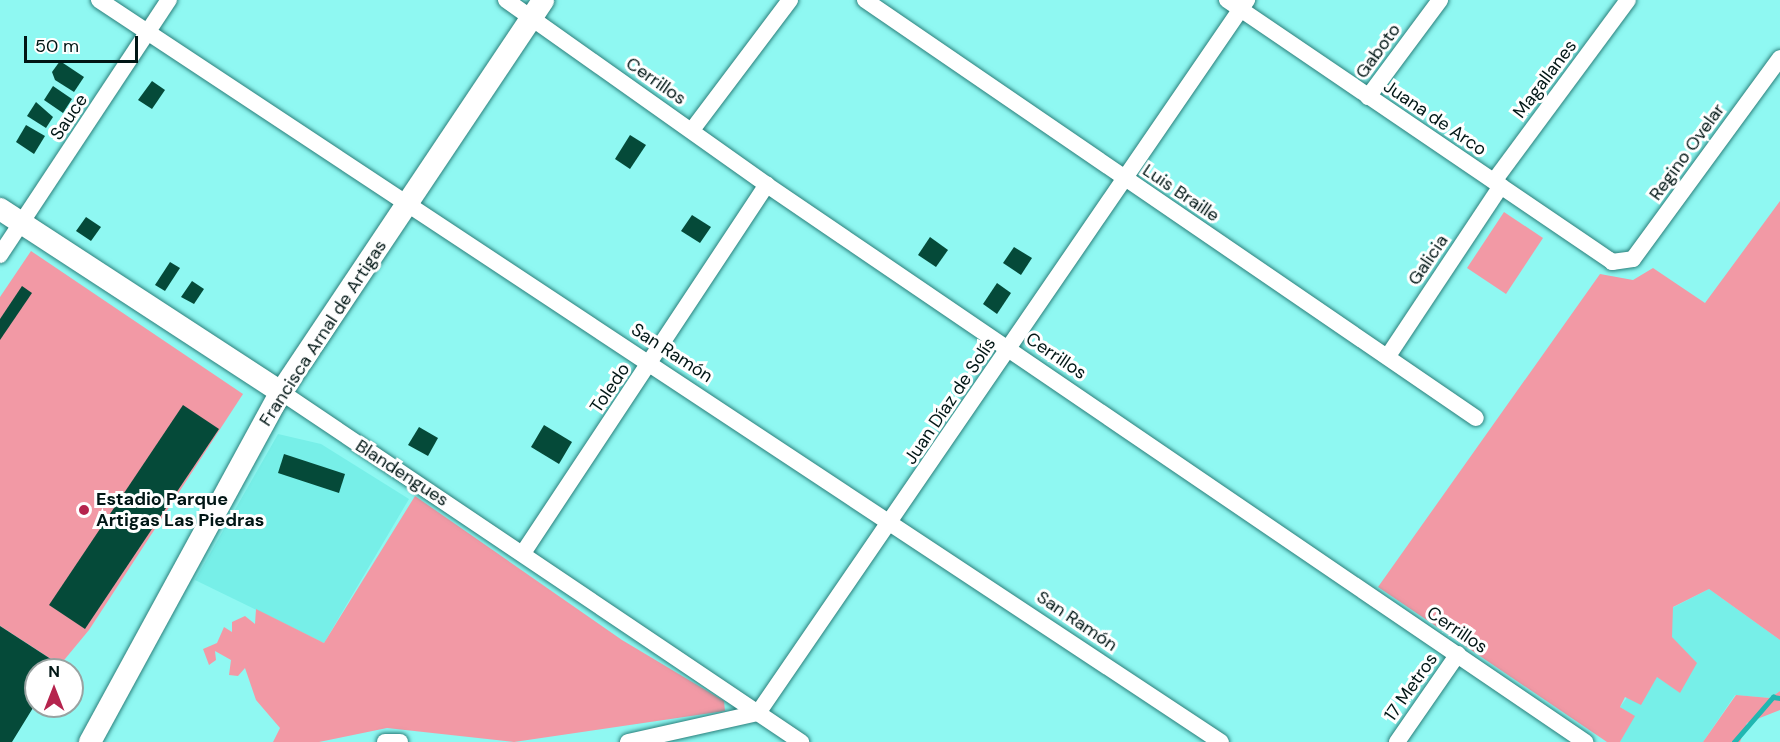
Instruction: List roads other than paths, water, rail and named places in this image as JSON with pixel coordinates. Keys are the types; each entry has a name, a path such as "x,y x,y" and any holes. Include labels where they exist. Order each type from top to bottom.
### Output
{"street":[{"name":"San Ramón","path":"99,0 406,204 892,520 1221,742"},
{"name":"Sauce","path":"0,255 170,0"},
{"name":"Cerrillos","path":"506,0 537,8 692,130 767,185 1585,742"},
{"path":"692,130 790,0"},
{"name":"Luis Braille","path":"865,0 1476,418"},
{"name":"Gaboto","path":"1368,97 1440,0"},
{"name":"Magallanes","path":"1497,184 1628,0"},
{"name":"Juan Díaz de Solís","path":"758,713 1125,178 1238,3"},
{"name":"Juana de Arco","path":"1238,3 1368,97 1602,258 1622,263"},
{"name":"Francisca Arnal de Artigas","path":"90,742 280,392 537,8"},
{"name":"Regino Ovelar","path":"1622,263 1633,259 1780,58"},
{"name":"Galicia","path":"1388,356 1497,184"},
{"name":"Toledo","path":"523,553 767,185"},
{"name":"Blandengues","path":"0,209 523,553 801,742"},
{"name":"17 Metros","path":"1396,742 1458,654"},
{"path":"628,742 758,713"},
{"path":"385,742 400,742"}],"waterway":[{"path":"1734,742 1773,697 1780,698"}],"place":[{"name":"Estadio Parque Artigas Las Piedras","path":"84,510"}]}
